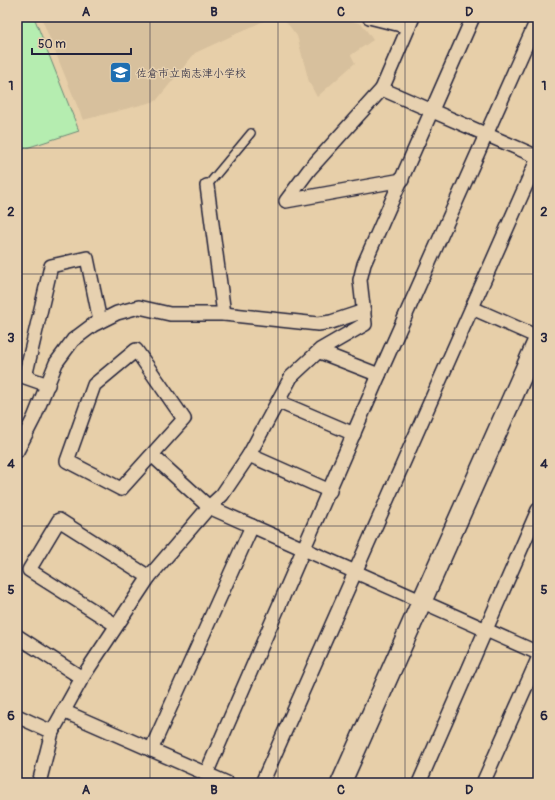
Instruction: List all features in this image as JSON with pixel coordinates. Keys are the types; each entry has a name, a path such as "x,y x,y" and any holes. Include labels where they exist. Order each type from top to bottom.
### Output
{"street":[{"path":"369,17 411,22 382,89 309,170 286,201 402,180"},
{"path":"39,783 52,732 82,678 149,577 209,507 222,495 249,455 279,402 291,377 298,369 320,352 320,350 365,324 360,280 364,264 473,17"},
{"path":"206,774 379,375 538,18"},
{"path":"262,783 538,157 382,89"},
{"path":"207,186 224,314"},
{"path":"48,385 25,377 52,266 87,258 100,322"},
{"path":"17,451 34,418 56,363 73,340 100,322 117,313 139,307 170,314 224,314 318,324 331,322 364,311"},
{"path":"472,308 538,337"},
{"path":"341,783 538,340"},
{"path":"136,350 184,419 153,456 121,489 67,461 94,385 136,350"},
{"path":"320,352 379,375"},
{"path":"279,402 354,434"},
{"path":"249,455 330,491"},
{"path":"153,456 209,507 538,653"},
{"path":"419,783 538,510"},
{"path":"116,625 28,570 60,520 149,577"},
{"path":"151,750 252,526"},
{"path":"17,636 82,678"},
{"path":"483,783 538,659"},
{"path":"63,711 227,783"},
{"path":"17,716 52,732"}],"lane":[{"path":"207,186 251,133"}],"shaded area":[{"name":"佐倉市立南志津小学校","path":"41,17 337,17 362,24 373,40 351,55 355,63 317,97 309,82 297,36 284,19 268,19 195,53 156,101 83,120"}],"green space":[{"path":"17,17 34,17 79,131 17,151"}],"place":[{"name":"佐倉市立南志津小学校","path":"121,73"}]}
